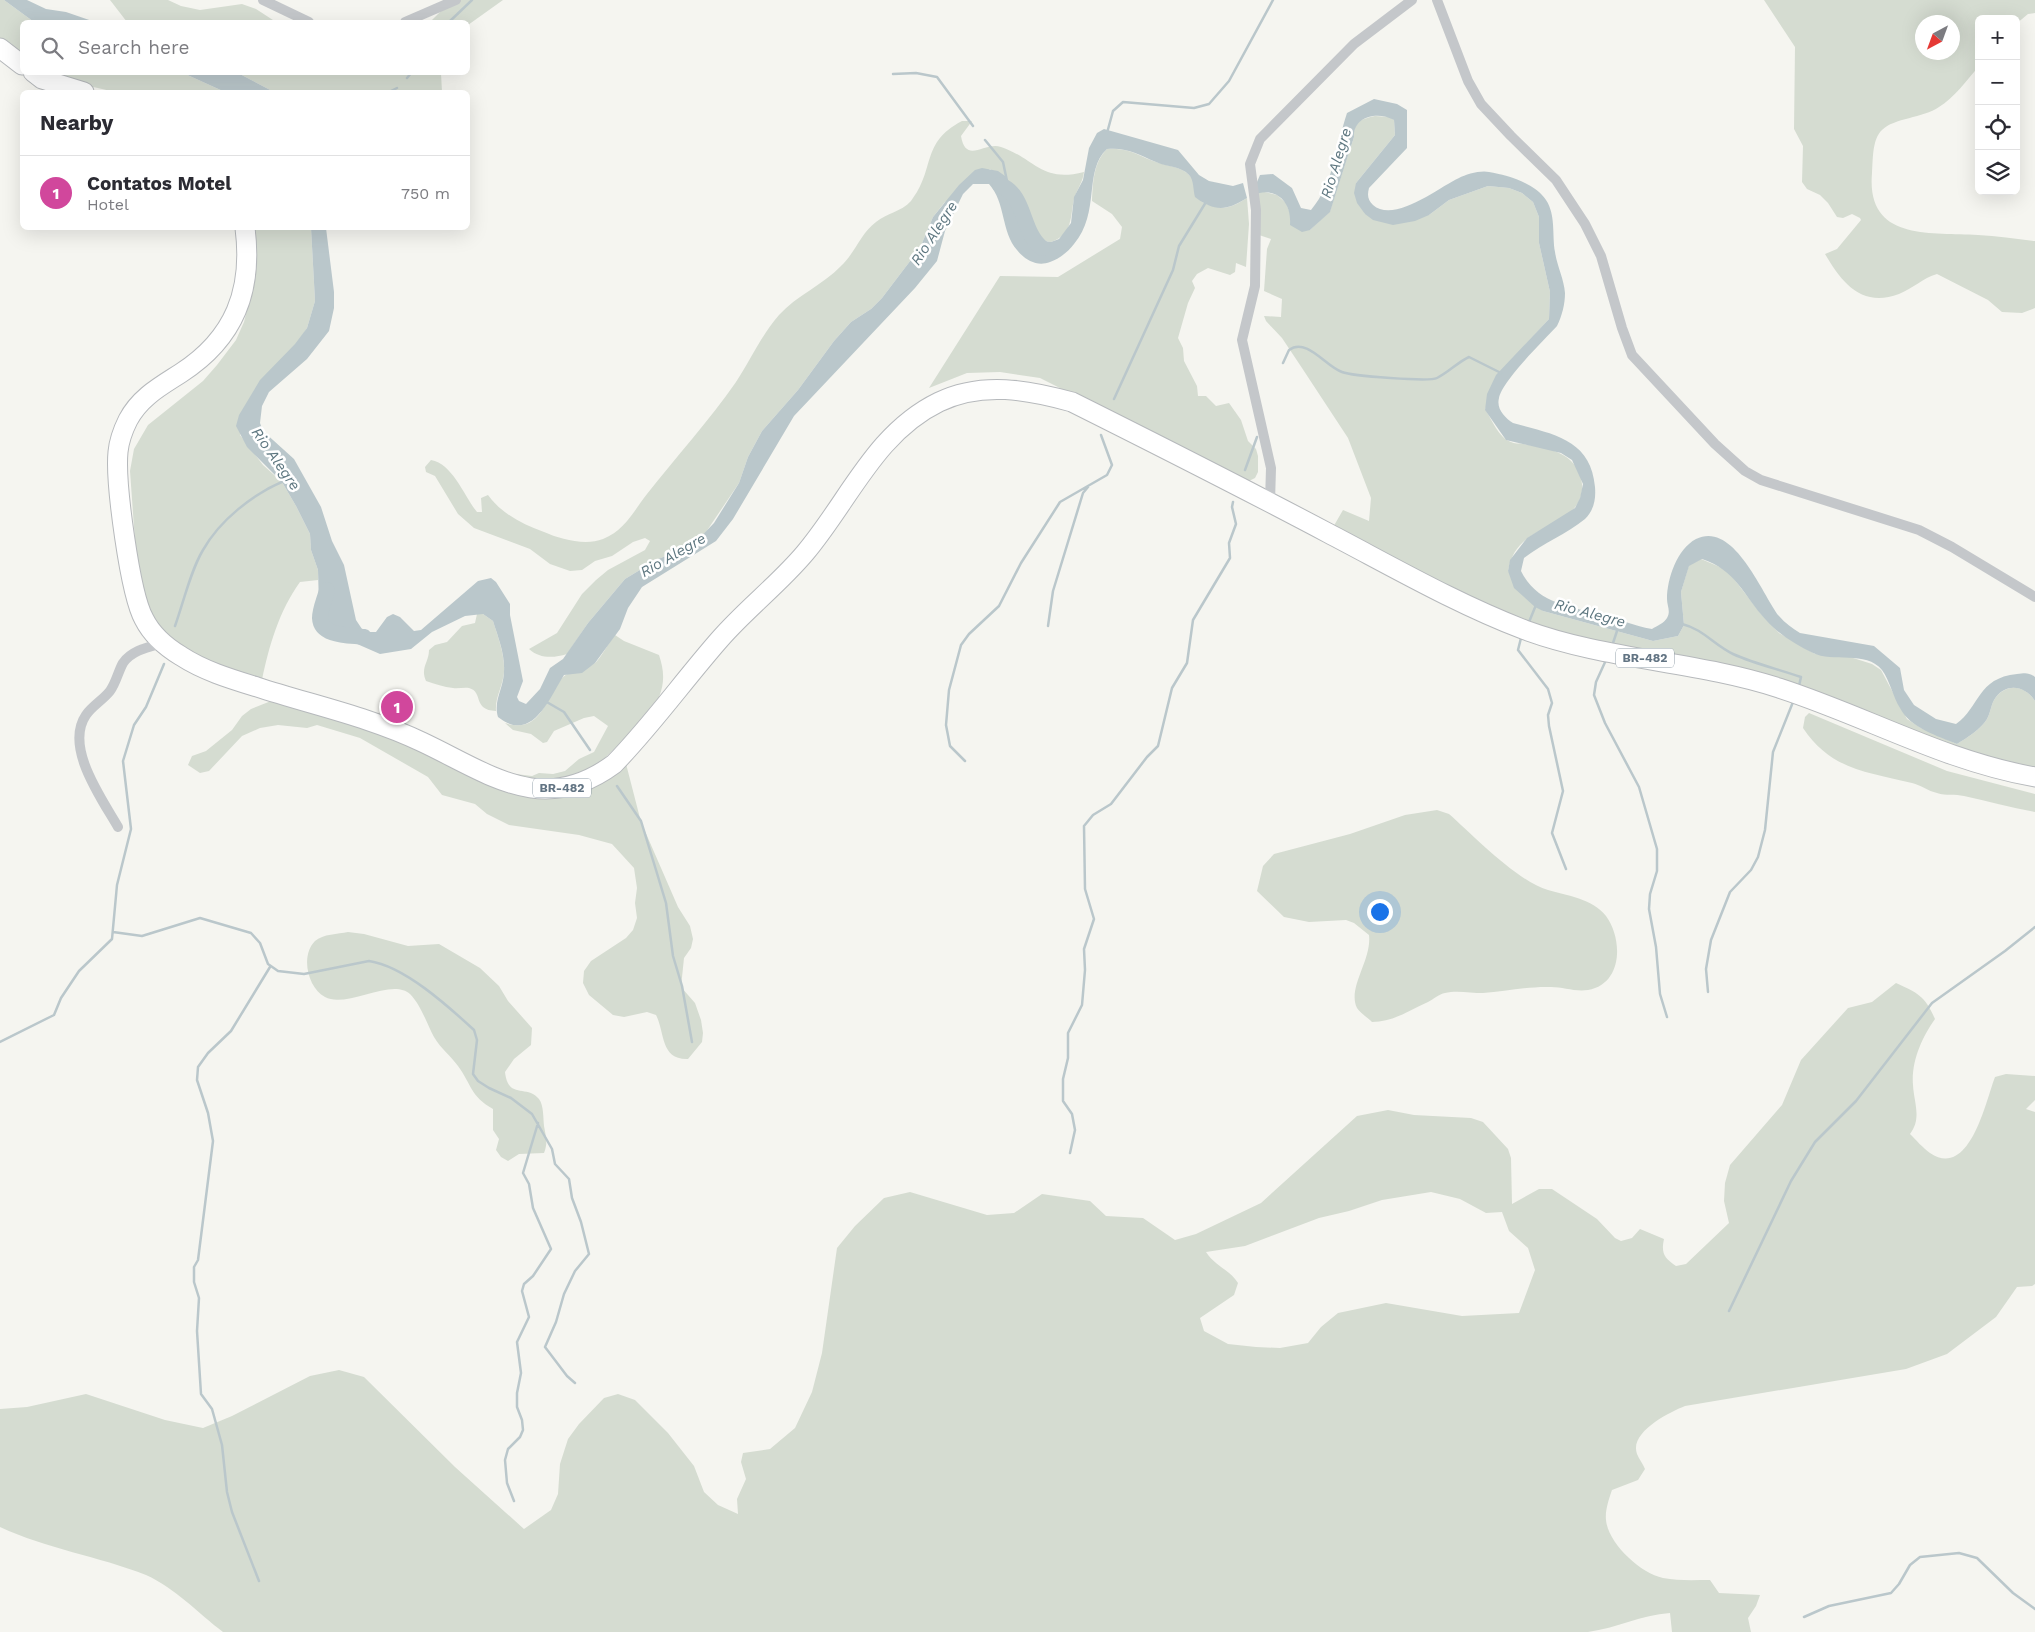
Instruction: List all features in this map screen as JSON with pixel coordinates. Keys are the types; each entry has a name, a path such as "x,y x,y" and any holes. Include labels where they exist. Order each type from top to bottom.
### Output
{"highway":[{"path":"0,48 20,63"},
{"path":"37,75 42,79 78,90"},
{"name":"BR-482","path":"245,230 247,268 244,290 237,311 221,339 200,360 149,394 137,405 122,432 118,452 121,504 134,591 143,618 163,643 182,657 203,668 399,731 476,771 505,783 536,789 558,788 596,777 614,764 719,640 804,554 873,456 907,420 941,401 983,390 1009,388 1040,393 1072,402 1270,502 1427,585 1526,630 1594,649 1728,674 1779,688 1953,756 2008,772 2035,777"}],"street":[{"path":"262,0 305,20"},
{"path":"410,20 456,0"},
{"path":"1270,502 1271,468 1242,340 1254,286 1254,194 1250,164 1260,139 1354,44 1412,0"},
{"path":"1437,0 1464,73 1480,104 1556,180 1585,224 1601,256 1632,355 1715,444 1740,466 1761,480 1919,530 1952,547 1998,577 2035,597"},
{"path":"118,827 91,781 81,752 79,736 82,723 90,710 111,690 128,657 136,652 163,643"}],"shaded area":[{"path":"0,0 4,0 31,20 20,20 20,57 0,40"},
{"path":"110,0 168,0 181,6 200,10 242,4 256,9 273,20 125,20"},
{"path":"452,0 503,0 470,24 470,20 432,20"},
{"path":"1764,0 2035,0 2035,13 2028,14 2020,21 2020,15 1975,15 1975,71 1955,94 1939,107 1925,114 1894,123 1882,130 1876,139 1872,173 1873,195 1879,211 1891,222 1905,229 1941,234 1985,235 2035,241 2035,308 2022,313 2002,312 1988,300 1937,274 1904,292 1886,297 1874,298 1854,290 1846,283 1825,254 1837,249 1861,220 1852,214 1843,218 1837,217 1820,195 1807,189 1802,182 1803,146 1794,129 1795,47"},
{"path":"51,75 187,75 221,90 106,90"},
{"path":"242,75 441,75 442,90 270,90"},
{"path":"1375,116 1389,117 1394,120 1395,135 1356,183 1365,214 1429,215 1449,200 1488,186 1509,188 1522,193 1533,202 1539,217 1539,243 1550,292 1549,319 1517,354 1485,409 1496,428 1507,440 1548,449 1564,455 1571,460 1581,478 1581,494 1579,501 1572,511 1520,545 1513,556 1508,571 1543,611 1653,641 1678,636 1684,625 1681,592 1689,565 1701,559 1727,570 1761,614 1779,633 1815,654 1850,657 1872,664 1881,670 1907,719 1921,728 1957,744 1974,733 1984,723 1994,699 2001,692 2006,689 2017,688 2027,692 2035,701 2035,777 1846,710 1548,633 1489,612 1332,529 1343,510 1369,521 1371,498 1348,438 1282,338 1266,321 1264,316 1281,317 1282,299 1264,291 1267,249 1271,239 1256,234 1251,196 1261,191 1277,195 1286,203 1291,216 1310,230 1330,211 1354,137 1355,127 1362,120"},
{"path":"962,121 972,121 961,136 963,145 967,149 972,151 995,146 1001,147 1048,172 1070,175 1084,172 1074,199 1069,225 1063,235 1051,242 1044,241 1029,230 1017,211 1016,199 990,169 944,203 933,217 920,248 882,298 871,309 851,322 834,341 798,390 762,431 748,457 739,483 706,532 692,546 658,559 625,579 588,623 567,654 547,657 538,655 529,649 557,633 582,594 596,580 608,570 645,550 650,541 645,538 633,542 612,556 595,561 582,570 570,571 550,564 530,549 474,528 458,514 435,476 426,472 425,467 431,460 446,468 477,512 482,512 481,498 488,495 513,518 557,537 588,542 611,535 623,526 715,411 736,382 773,322 786,308 834,273 850,255 862,237 880,219 903,208 911,201 919,189 930,157 940,138 949,129"},
{"path":"1107,149 1128,151 1182,170 1193,180 1202,202 1209,205 1225,208 1247,198 1249,224 1246,267 1236,263 1235,272 1230,275 1208,268 1197,274 1192,281 1195,288 1188,303 1178,338 1183,348 1184,361 1197,386 1198,396 1206,396 1216,406 1229,403 1241,420 1248,441 1256,449 1258,472 1255,478 1247,482 1040,378 1000,372 967,373 929,388 1000,276 1058,277 1120,239 1122,227 1112,214 1092,201 1096,167"},
{"path":"254,230 311,230 315,301 307,328 240,435 263,465 282,482 296,506 310,534 311,550 318,570 318,580 300,582 286,605 268,654 262,680 183,654 144,614 138,583 130,471 134,449 148,425 203,381 236,340 244,322 251,294 256,248"},
{"path":"477,614 483,614 493,621 502,653 504,672 496,711 484,708 476,693 469,688 440,685 426,681 424,676 429,650 435,645 447,642 462,626 475,623"},
{"path":"615,635 624,641 659,655 663,676 659,697 613,750 593,768 576,776 550,780 516,777 516,774 532,776 539,773 553,774 565,771 579,759 594,752 608,726 594,716 584,718 554,731 547,742 543,743 531,734 513,730 505,723 527,724 534,719 541,712 563,677 595,663"},
{"path":"276,699 389,736 512,793 541,797 624,756 641,822 678,907 690,926 693,939 691,948 684,958 681,987 695,1003 703,1033 702,1042 688,1059 672,1055 668,1050 656,1015 647,1012 624,1017 613,1015 589,995 583,983 584,971 591,961 626,938 633,930 637,918 635,903 637,888 634,868 612,844 579,835 509,825 487,814 475,804 442,795 428,777 360,738 317,725 307,728 278,725 260,728 242,736 209,771 200,773 188,765 192,756 206,751 232,730 242,716 251,709"},
{"path":"1809,713 1947,771 2035,794 2035,812 1964,796 1940,794 1915,784 1851,767 1826,753 1803,728 1805,717"},
{"path":"1437,810 1449,814 1496,857 1536,885 1587,901 1600,910 1612,926 1617,948 1614,970 1608,979 1600,986 1588,990 1542,987 1483,993 1449,992 1441,994 1401,1015 1380,1021 1372,1022 1360,1012 1355,1000 1355,992 1367,954 1369,935 1354,923 1346,920 1309,922 1284,917 1257,891 1263,866 1274,854 1350,834 1405,815"},
{"path":"348,932 364,934 408,946 439,944 480,968 499,986 508,1001 532,1028 531,1045 514,1059 505,1072 510,1086 514,1089 529,1092 541,1102 546,1140 544,1153 519,1154 508,1161 501,1157 496,1150 499,1139 493,1130 493,1109 485,1104 472,1090 463,1073 431,1032 421,1009 410,994 402,990 392,989 334,1000 319,993 310,979 308,971 307,963 310,947 322,937"},
{"path":"1896,983 1920,996 1928,1005 1935,1019 1922,1042 1914,1068 1913,1085 1916,1122 1910,1134 1930,1153 1944,1158 1956,1156 1966,1147 1981,1118 1995,1077 2006,1074 2035,1076 2035,1100 2026,1109 2035,1112 2035,1284 2017,1287 1996,1317 1947,1354 1906,1369 1685,1406 1652,1424 1639,1438 1636,1446 1637,1454 1645,1469 1638,1480 1612,1490 1606,1512 1606,1520 1613,1538 1635,1564 1654,1575 1675,1580 1710,1580 1719,1593 1760,1595 1756,1606 1748,1618 1751,1632 1672,1632 1670,1613 1649,1616 1588,1632 223,1632 157,1580 128,1568 54,1547 0,1527 0,1409 27,1407 86,1394 165,1420 203,1428 232,1416 310,1376 339,1370 364,1377 455,1467 524,1529 551,1510 558,1494 560,1464 568,1439 579,1424 604,1398 618,1394 635,1400 668,1433 694,1466 704,1492 718,1505 738,1514 737,1499 746,1479 741,1462 743,1453 770,1449 795,1428 812,1392 822,1353 837,1248 855,1226 884,1198 910,1192 987,1215 1014,1213 1042,1194 1090,1201 1106,1216 1143,1218 1175,1240 1196,1234 1261,1203 1357,1116 1388,1110 1414,1115 1471,1118 1483,1122 1508,1149 1511,1158 1512,1204 1539,1189 1552,1189 1597,1219 1615,1238 1621,1241 1632,1238 1640,1229 1664,1239 1664,1255 1672,1263 1676,1266 1686,1264 1729,1223 1724,1201 1725,1183 1730,1165 1782,1105 1801,1060 1848,1008 1872,1002","holes":["1431,1192 1460,1199 1486,1213 1502,1212 1509,1231 1528,1248 1535,1270 1519,1313 1462,1316 1386,1303 1338,1313 1321,1327 1308,1343 1280,1348 1228,1344 1204,1331 1200,1318 1234,1295 1238,1283 1206,1252 1245,1246 1319,1218 1349,1211 1382,1200"]}],"water":[{"path":"4,0 27,0 46,9 66,12 89,20 31,20"},
{"path":"187,75 242,75 270,90 221,90"},
{"path":"1374,99 1397,104 1407,110 1407,148 1369,188 1368,198 1373,205 1382,210 1404,207 1429,196 1462,177 1486,172 1496,173 1528,184 1546,200 1551,212 1555,252 1565,293 1563,310 1557,326 1524,361 1502,391 1498,402 1504,416 1513,423 1555,435 1568,441 1578,449 1586,458 1592,471 1595,496 1594,504 1585,519 1524,558 1521,571 1536,590 1545,597 1565,605 1652,629 1667,618 1669,611 1667,591 1678,557 1696,539 1710,536 1723,540 1734,549 1745,562 1779,616 1789,625 1800,633 1874,646 1900,668 1904,690 1914,705 1936,719 1956,724 1970,710 1986,687 1994,681 2017,674 2026,673 2035,677 2035,701 2027,692 2017,688 2006,689 1994,699 1984,723 1961,742 1957,744 1933,734 1917,726 1905,715 1885,674 1875,664 1858,658 1821,656 1794,643 1771,625 1731,577 1714,564 1702,559 1689,566 1681,592 1684,625 1678,636 1653,641 1543,611 1535,607 1514,588 1508,571 1510,560 1527,538 1575,508 1580,498 1583,484 1572,460 1561,453 1506,440 1485,410 1487,394 1496,375 1549,319 1550,292 1539,243 1539,217 1533,202 1522,193 1509,188 1488,186 1449,200 1429,215 1415,221 1393,225 1373,220 1365,214 1357,203 1354,193 1356,183 1395,135 1394,120 1381,116 1368,117 1358,124 1330,212 1310,230 1302,232 1290,225 1288,208 1280,197 1267,192 1251,196 1260,175 1273,174 1292,188 1301,208 1311,210 1319,199 1330,176 1347,113"},
{"path":"1104,129 1178,150 1199,175 1209,181 1233,186 1243,183 1247,198 1227,207 1221,208 1209,205 1195,197 1193,182 1186,172 1160,164 1127,150 1107,149 1100,158 1096,169 1090,206 1082,232 1072,247 1063,255 1050,262 1040,264 1024,257 1012,243 998,200 989,184 973,184 963,194 945,231 937,261 915,288 794,416 733,519 716,541 642,587 628,608 620,629 595,663 582,673 564,675 545,706 530,722 521,725 510,724 498,717 497,705 504,677 503,658 493,621 483,614 465,616 432,632 411,649 380,654 348,640 323,617 319,607 318,570 311,550 310,534 282,482 247,447 236,426 239,415 260,380 295,344 307,328 315,301 311,230 326,230 334,292 334,308 329,331 307,359 269,392 262,406 260,423 263,431 294,459 321,507 332,541 344,565 356,620 364,632 376,632 387,617 393,614 400,617 414,631 421,630 478,581 491,578 496,582 510,604 510,615 523,681 517,697 519,701 526,704 540,689 550,668 563,659 588,623 625,579 658,559 692,546 714,523 739,483 748,457 762,431 798,390 834,341 851,322 871,309 882,298 920,248 933,217 959,185 975,170 982,168 998,171 1005,176 1012,186 1017,211 1029,230 1044,241 1051,242 1059,239 1071,223 1074,197 1083,180 1089,148 1097,133"}],"waterway":[{"path":"451,20 472,0"},
{"path":"1107,133 1113,111 1123,102 1194,108 1209,104 1229,81 1273,0"},
{"path":"893,74 916,73 937,77 973,126"},
{"path":"393,90 397,88"},
{"path":"985,140 1003,162 1007,181"},
{"name":"Rio Alegre","path":"1000,185 1015,197 1030,233 1042,248"},
{"path":"1114,399 1173,270 1179,246 1206,202"},
{"path":"1283,363 1289,350 1303,347 1336,369 1349,374 1406,379 1431,379 1441,376 1469,357 1501,373"},
{"path":"965,761 950,746 946,725 949,690 961,645 969,634 999,606 1021,563 1060,502 1107,475 1112,465 1101,435"},
{"path":"1245,470 1257,437"},
{"path":"175,626 194,568 203,550 218,528 249,501 272,486 284,481"},
{"path":"1048,626 1053,591 1083,493 1088,487"},
{"path":"1070,1153 1075,1130 1072,1114 1063,1101 1063,1079 1068,1058 1068,1033 1082,1005 1085,970 1084,949 1094,919 1085,889 1084,826 1093,815 1111,804 1147,757 1158,746 1172,688 1187,663 1193,620 1230,558 1229,543 1236,524 1232,507 1233,502"},
{"name":"Rio Alegre","path":"327,590 320,615 325,629 338,634 364,637"},
{"path":"1529,622 1536,605"},
{"path":"1682,624 1702,633 1733,654 1801,677 1799,686"},
{"path":"1613,643 1617,631"},
{"path":"1521,638 1518,650 1548,689 1552,703 1548,715 1549,726 1563,791 1552,833 1566,869"},
{"path":"1606,660 1596,682 1594,695 1605,723 1639,787 1657,849 1657,871 1650,894 1649,909 1656,947 1660,994 1667,1017"},
{"path":"0,1042 54,1015 61,998 79,971 112,939 117,885 131,829 123,761 134,725 146,707 164,664"},
{"path":"545,701 564,712 590,750"},
{"path":"1708,992 1706,969 1711,940 1730,892 1751,870 1758,857 1765,830 1773,752 1793,702"},
{"path":"617,786 641,821 666,903 673,956 682,986 692,1042"},
{"path":"113,932 142,936 200,918 251,933 260,943 268,964 278,971 304,974 369,961 382,964 425,988 474,1030 477,1040 473,1074 478,1081 511,1098 532,1114 552,1149 555,1164 569,1179 572,1198 581,1222 589,1254 575,1271 564,1294 556,1322 545,1347 567,1376 575,1383"},
{"path":"1729,1311 1791,1181 1815,1142 1856,1101 1932,1003 2035,927"},
{"path":"259,1581 232,1512 227,1492 222,1445 212,1409 201,1394 197,1331 199,1298 194,1282 194,1267 198,1260 213,1141 208,1113 197,1080 198,1067 208,1053 231,1031 270,967"},
{"path":"514,1501 507,1483 505,1460 508,1449 520,1437 523,1430 522,1420 517,1407 517,1393 521,1373 517,1342 529,1317 522,1291 524,1284 533,1276 551,1249 533,1208 529,1184 523,1173 538,1123"},
{"path":"1804,1617 1829,1606 1891,1593 1899,1584 1910,1565 1920,1557 1959,1553 1977,1558 2013,1593 2035,1609"}],"place":[{"name":"Contatos Motel","path":"397,707"}]}
